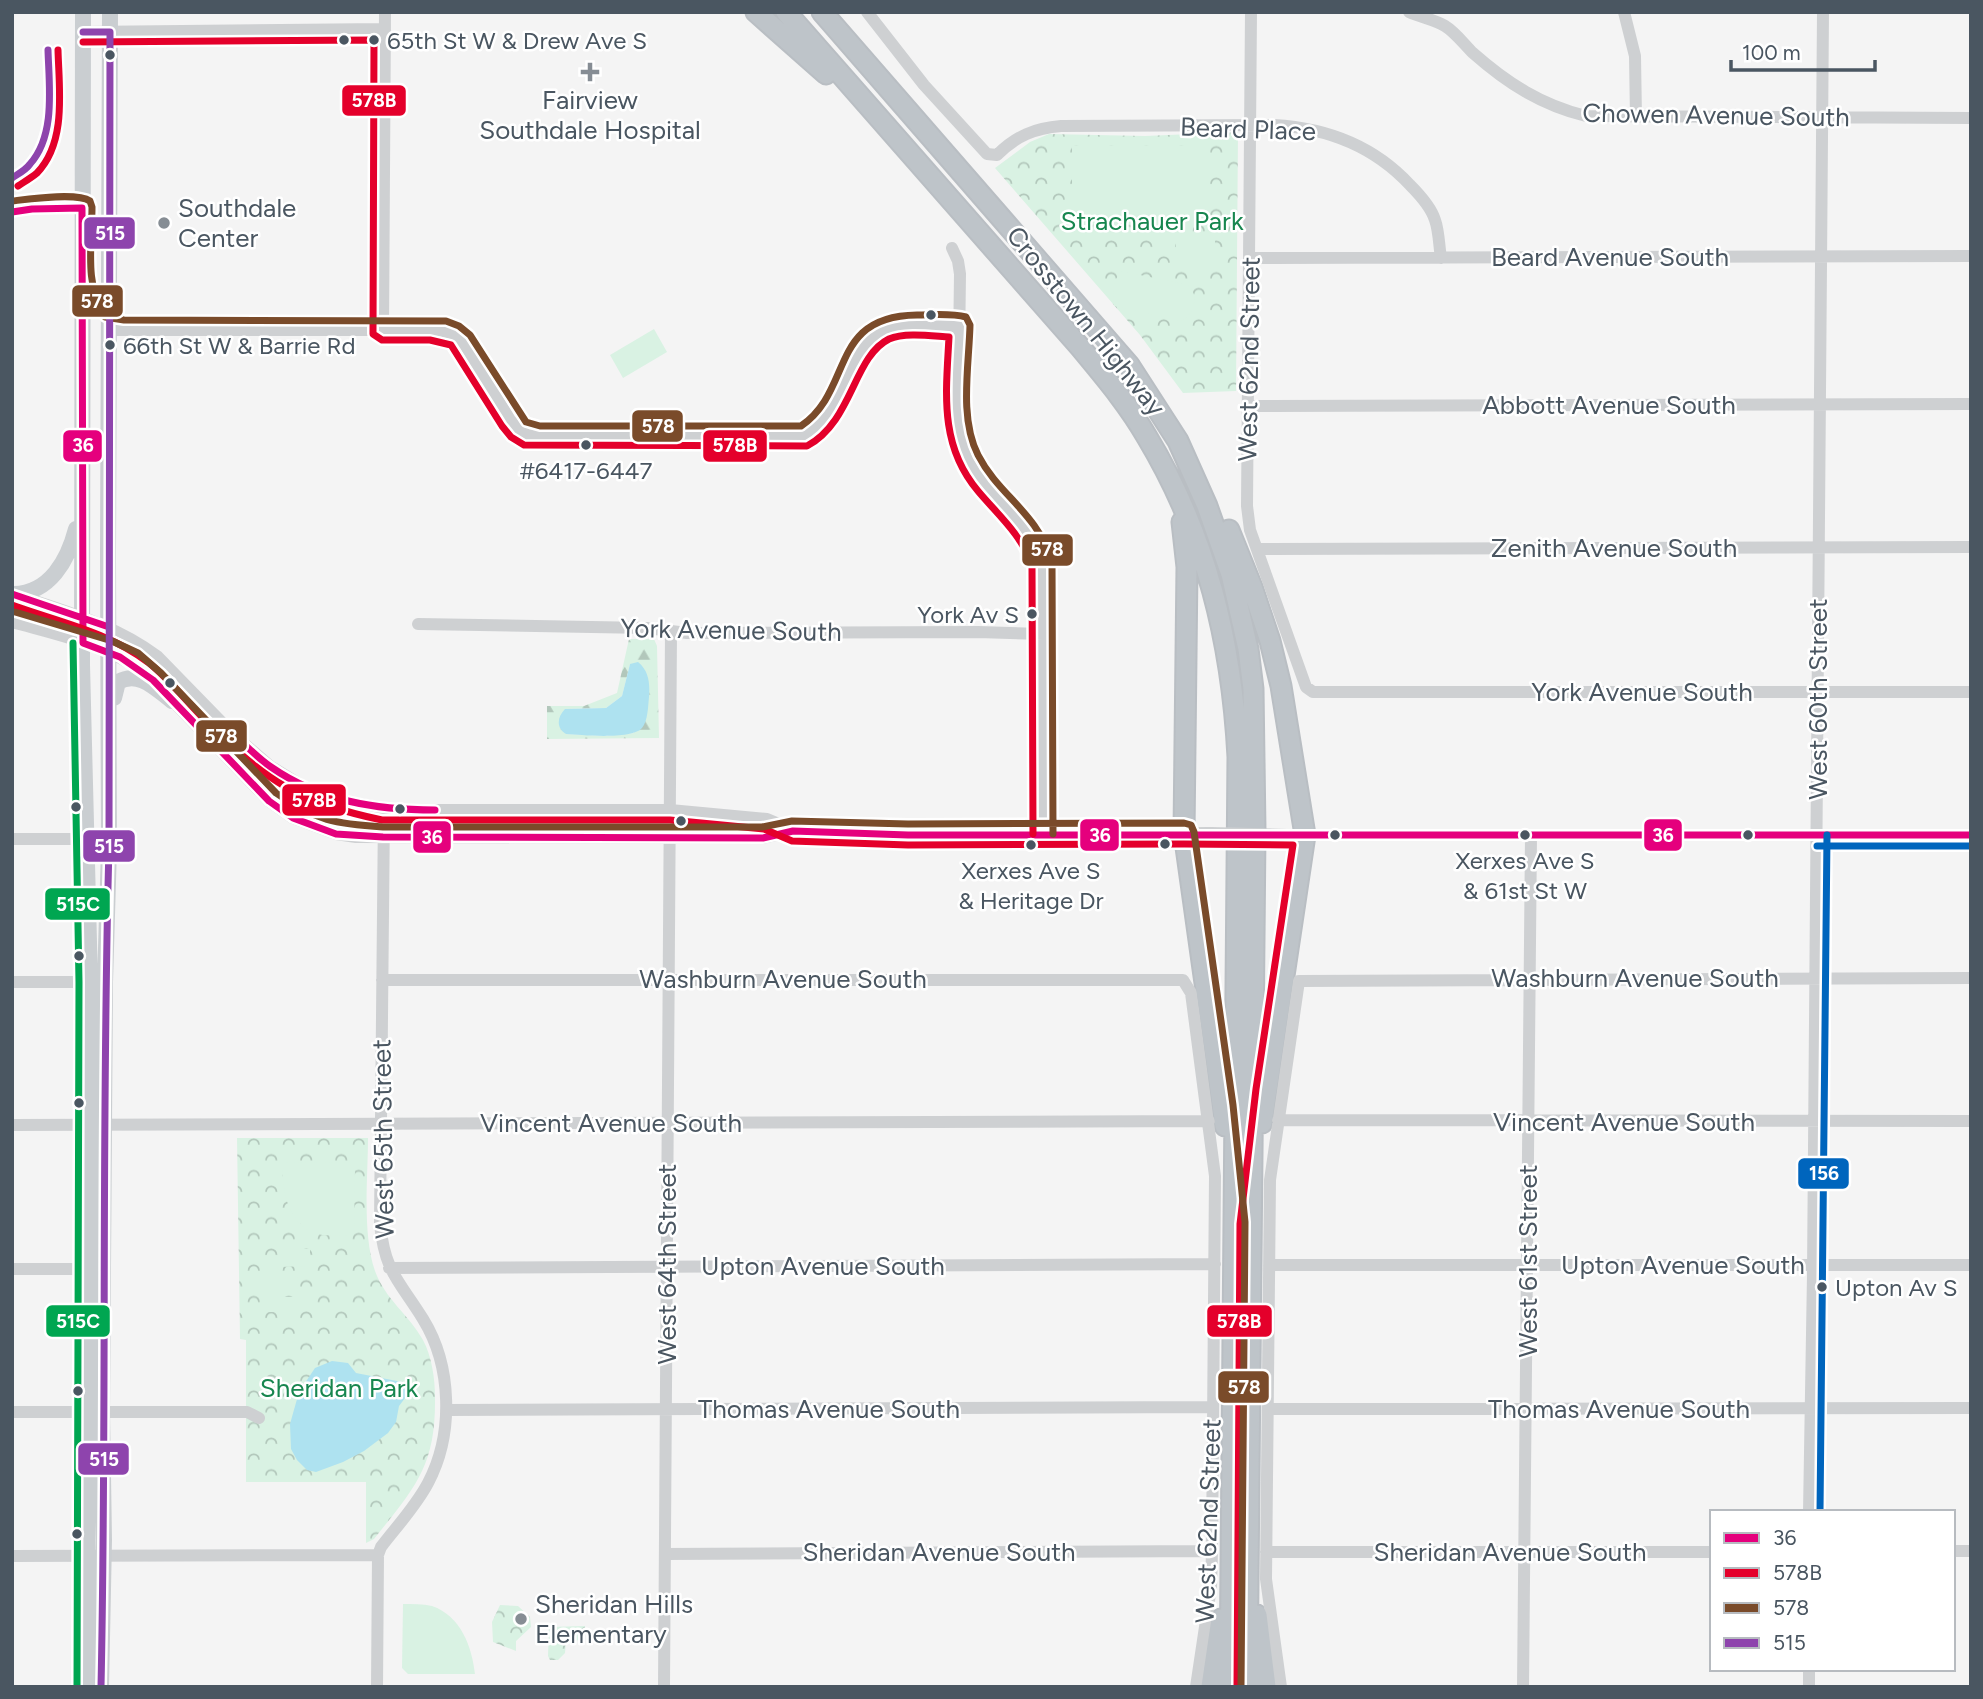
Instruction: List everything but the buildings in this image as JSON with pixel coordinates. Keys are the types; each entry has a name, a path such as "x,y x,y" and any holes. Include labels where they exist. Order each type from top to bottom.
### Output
{"highway":[{"path":"756,12 870,110"},
{"name":"Crosstown Highway","path":"786,12 1114,388 1146,435 1180,500 1210,575 1230,663 1235,709 1242,1224 1240,1519 1247,1687"},
{"name":"Crosstown Highway","path":"822,12 1129,365 1178,441 1207,506 1231,574 1248,649 1253,689 1255,831 1242,1224"},
{"path":"838,12 867,64"},
{"path":"1178,441 1215,500 1252,587 1270,641 1281,686 1296,835 1266,1091 1242,1224"},
{"path":"1180,500 1187,567 1184,833 1242,1224"},
{"path":"1211,1687 1240,1519"},
{"path":"1240,1519 1266,1687"},
{"name":"Crosstown Highway","path":"1230,1687 1240,1519"}],"main road":[{"path":"83,12 83,643 87,839 97,982 95,1556 101,1687"},
{"path":"97,982 107,922 110,12"},
{"path":"82,208 100,198 109,188"},
{"path":"82,285 90,314 99,327 109,330"},
{"path":"13,594 35,591 60,568 70,552 82,506"},
{"path":"109,756 118,681 129,677 142,679 177,706"},
{"path":"87,839 96,842 97,846 100,900 107,922"},
{"path":"87,1687 95,1556"}],"street":[{"path":"383,330 384,12"},
{"name":"Beard Place","path":"867,12 924,85 987,154 997,155 1010,142 1043,127 1250,125 1302,126 1329,132 1355,143 1379,158 1401,175 1420,195 1435,219 1441,258"},
{"name":"West 62nd Street","path":"1251,12 1247,506 1250,530 1301,679 1313,692"},
{"name":"Chowen Avenue South","path":"1409,12 1445,26 1516,88 1561,110 1586,116 1971,118"},
{"path":"1441,12 1445,26"},
{"path":"1624,12 1634,56 1636,118"},
{"name":"West 60th Street","path":"1809,1510 1823,12"},
{"path":"83,32 384,29"},
{"path":"952,248 960,274 958,426 961,442 976,473 1025,526 1039,550 1043,576 1043,834"},
{"name":"Beard Avenue South","path":"1250,258 1971,256"},
{"path":"109,330 439,330 458,337 510,420 527,435 795,437 804,436 819,427 866,345 884,329 960,326"},
{"name":"Abbott Avenue South","path":"1248,406 1971,404"},
{"name":"Zenith Avenue South","path":"1257,549 1971,547"},
{"path":"13,594 66,614 83,617 126,635 157,656 234,735 270,766 301,785 346,802 384,810 670,810 767,819 793,831"},
{"path":"12,622 109,651 132,662 269,801 293,818 336,834 383,838 763,838 793,831 908,835 1971,835"},
{"name":"York Avenue South","path":"418,624 647,628 687,633 1043,634"},
{"name":"West 64th Street","path":"664,1687 671,631"},
{"name":"York Avenue South","path":"1313,692 1971,692"},
{"name":"West 65th Street","path":"378,1555 430,1480 441,1453 446,1410 444,1377 435,1343 424,1319 389,1268 380,1223 384,810"},
{"name":"West 61st Street","path":"1523,1687 1531,835"},
{"path":"12,839 87,839"},
{"name":"Washburn Avenue South","path":"1278,1121 1299,981 1971,978"},
{"name":"Washburn Avenue South","path":"382,980 1183,980"},
{"name":"West 62nd Street","path":"1183,980 1191,992 1214,1176 1211,1587 1196,1687"},
{"path":"12,982 97,982"},
{"name":"Vincent Avenue South","path":"12,1125 1209,1121"},
{"path":"1278,1121 1270,1180 1266,1579 1281,1687"},
{"name":"Vincent Avenue South","path":"1278,1121 1971,1121"},
{"name":"Upton Avenue South","path":"389,1268 1215,1264"},
{"name":"Upton Avenue South","path":"1269,1265 1971,1265"},
{"path":"12,1269 96,1269"},
{"name":"Thomas Avenue South","path":"446,1410 1212,1408"},
{"name":"Thomas Avenue South","path":"1268,1409 1971,1409"},
{"path":"12,1412 247,1412 259,1418"},
{"name":"Sheridan Avenue South","path":"665,1554 1212,1551"},
{"name":"Sheridan Avenue South","path":"1266,1552 1710,1552"},
{"path":"12,1556 378,1555 377,1687"}],"green space":[{"name":"Strachauer Park","path":"1238,132 1236,391 1183,393 1140,335 995,168 1030,142 1049,134 1145,136"},
{"path":"1072,146 1208,146 1208,220 1072,219"},
{"path":"1176,235 1215,236 1215,263 1176,263"},
{"path":"1121,271 1188,285 1194,294 1192,310 1179,321 1114,306 1114,288"},
{"path":"654,329 667,352 623,378 610,355"},
{"path":"629,639 654,639 657,646 659,738 547,739 547,706 584,706 617,693","holes":["630,664 634,733 606,736 566,734 565,709 606,708 622,696"]},
{"path":"198,712 261,767 305,793 304,800 289,808 274,798 193,716"},
{"path":"305,811 356,816 372,822 371,828 354,830 335,827 300,814"},
{"path":"556,815 630,815 656,818 656,824 477,831 396,831 393,828 394,824 399,822"},
{"name":"Sheridan Park","path":"237,1138 368,1138 367,1205 371,1256 379,1281 423,1340 432,1368 435,1397 432,1441 420,1475 412,1490 374,1539 366,1543 366,1482 246,1482 246,1340 240,1339"},
{"path":"283,1162 348,1163 355,1170 354,1235 320,1235 310,1231 295,1218 287,1200"},
{"path":"279,1249 310,1249 310,1266 279,1267"},
{"path":"264,1277 298,1277 297,1292 264,1292"},
{"path":"263,1297 297,1297 297,1312 263,1312"},
{"path":"403,1604 432,1606 451,1617 468,1643 475,1674 408,1674 402,1668"},
{"path":"500,1605 518,1606 530,1617 531,1627 516,1641 516,1651 493,1642 492,1622"},
{"path":"585,1626 585,1640 566,1641 565,1653 558,1660 550,1660 549,1627"}],"water":[{"path":"638,662 647,673 649,687 647,713 642,728 628,734 594,736 566,734 560,729 560,715 565,709 606,708 622,696 630,664"},
{"path":"332,1361 348,1363 356,1373 402,1382 408,1394 399,1406 396,1422 388,1433 364,1451 316,1472 307,1470 291,1449 290,1424 299,1392 315,1368"}],"transit line":[{"name":"515","path":"83,32 110,32 109,848 101,1687"},
{"name":"578B","path":"83,42 374,40 373,334 382,340 430,340 451,345 502,426 511,437 524,445 807,446 822,435 834,421 867,360 877,348 889,339 903,336 949,337 948,418 957,455 965,473 1015,534 1032,565 1033,834"},
{"name":"515","path":"12,178 28,166 44,139 50,94 48,50"},
{"name":"578B","path":"18,186 37,173 53,146 60,98 58,50"},
{"name":"578","path":"12,201 64,197 90,201 92,278 98,305 105,317 124,320 446,321 459,326 470,335 526,422 540,426 801,426 818,411 855,341 869,328 889,319 917,315 966,317 970,325 967,408 972,440 978,455 996,482 1037,529 1052,561 1053,834"},
{"name":"36","path":"12,212 82,208 83,643 120,657 153,680 269,801 293,818 336,834 383,837 763,838 793,831 908,835 1971,835"},
{"name":"36","path":"12,594 106,626"},
{"name":"578B","path":"12,605 83,629 134,652 156,669 226,741 265,774 305,797 382,820 670,820 764,829 792,841 908,845 1293,845 1256,1089 1240,1224 1237,1687"},
{"name":"578","path":"15,612 112,641 138,653 161,673 276,793 303,810 339,822 383,827 762,827 792,821 1191,825 1233,1105 1245,1222 1241,1687"},
{"name":"515C","path":"73,643 79,982 77,1687"},
{"name":"36","path":"238,739 262,761 290,779 329,796 391,808 435,810"},
{"name":"156","path":"1820,1510 1827,835"},
{"name":"156","path":"1817,846 1971,846"}],"place":[{"name":"65th St W & Drew Ave S","path":"374,40"},
{"name":"Fairview Southdale Hospital","path":"590,72"},
{"name":"Southdale Center","path":"164,223"},
{"name":"66th St W & Barrie Rd","path":"110,345"},
{"name":"#6417-6447","path":"586,445"},
{"name":"York Av S","path":"1032,614"},
{"name":"Xerxes Ave S & 61st St W","path":"1525,835"},
{"name":"Xerxes Ave S & Heritage Dr","path":"1031,845"},
{"name":"Upton Av S","path":"1822,1287"},
{"name":"Sheridan Hills Elementary","path":"521,1619"}]}
